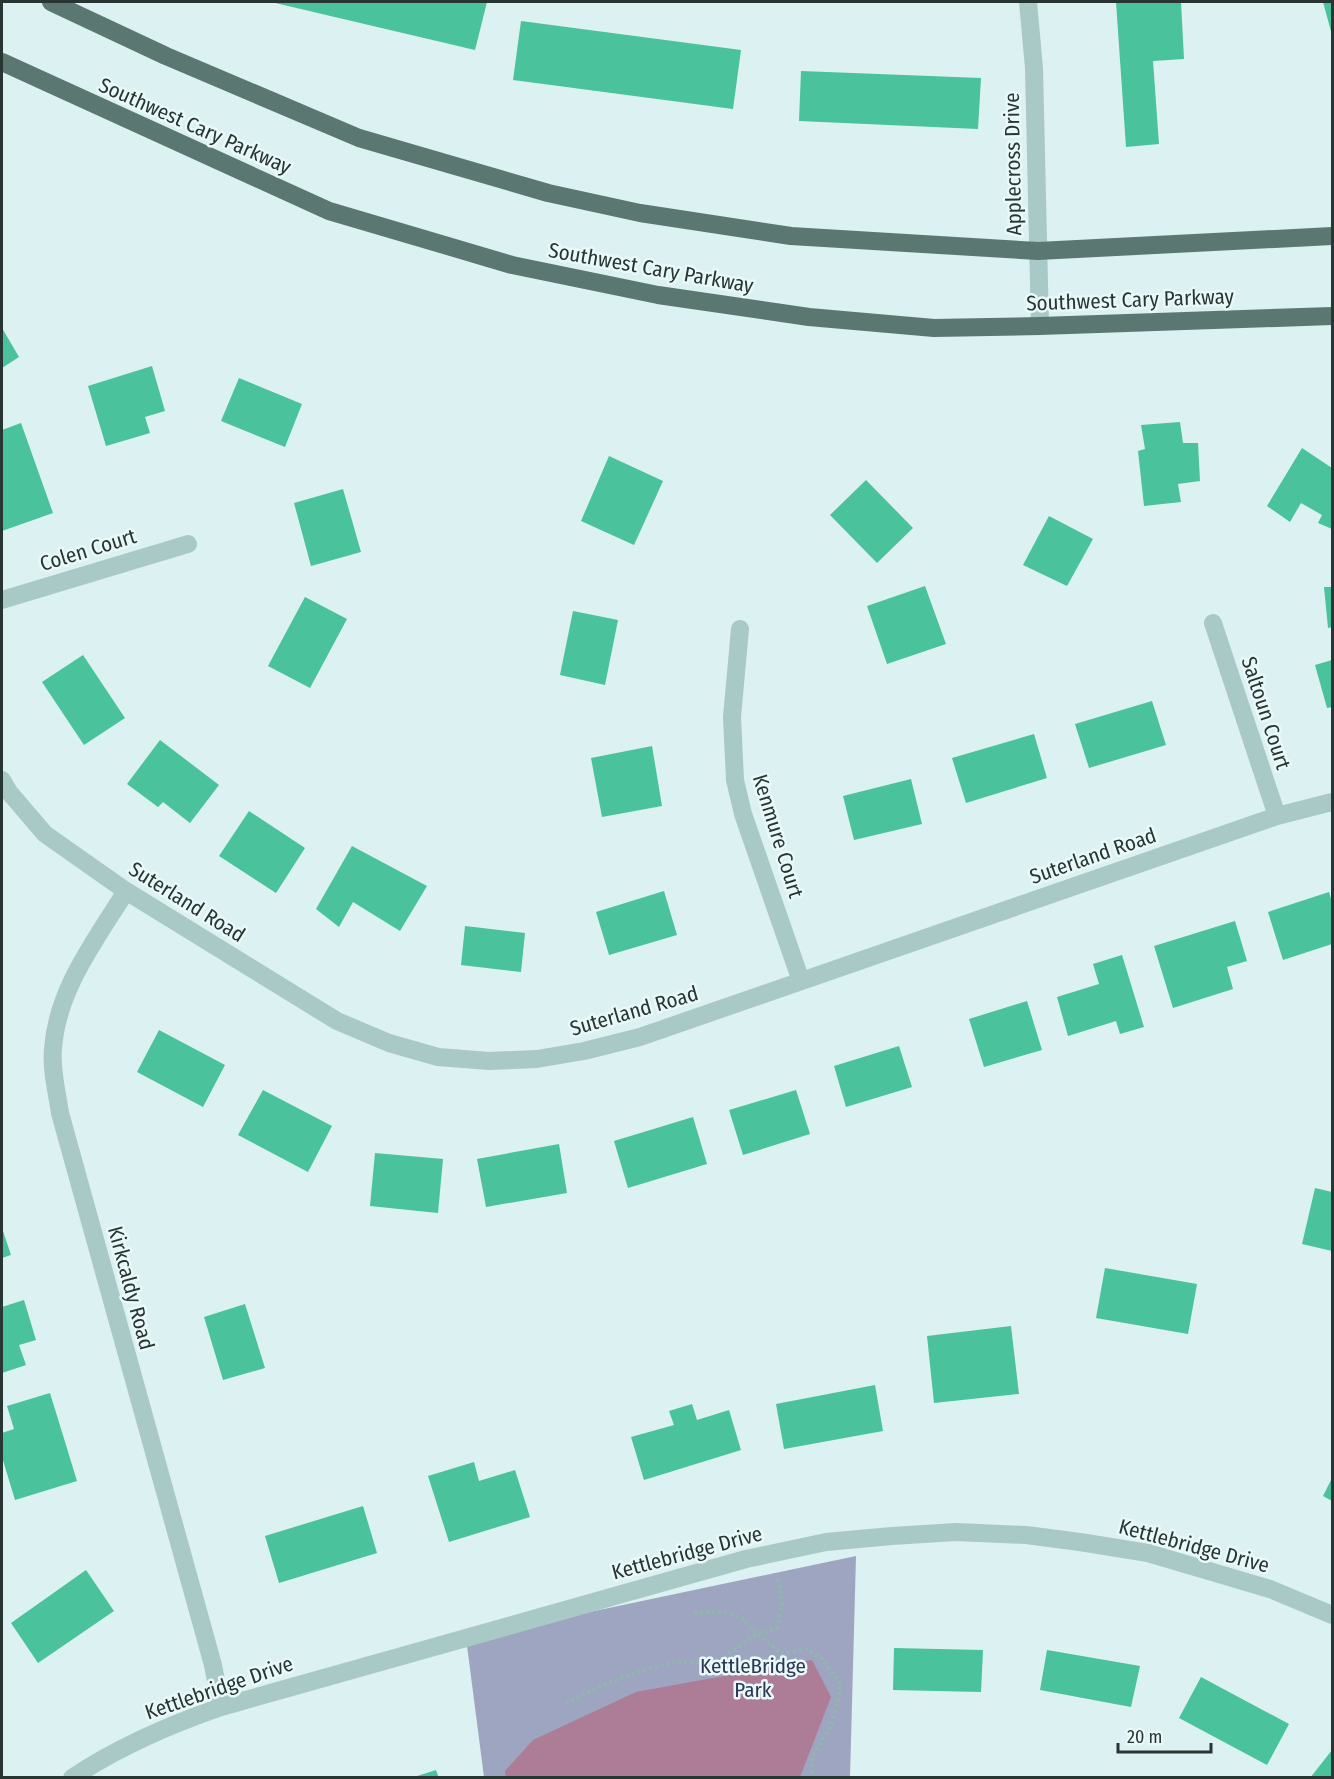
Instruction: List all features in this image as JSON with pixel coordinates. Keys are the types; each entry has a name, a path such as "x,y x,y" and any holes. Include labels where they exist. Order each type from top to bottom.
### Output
{"main road":[{"path":"51,2 166,56 359,138 548,193 639,213 791,236 1038,251 1332,236"},
{"name":"Southwest Cary Parkway","path":"2,62 329,211 512,265 658,295 809,317 934,328 1332,316"}],"street":[{"name":"Applecross Drive","path":"1028,2 1034,68 1040,326"},
{"name":"Colen Court","path":"2,600 188,544"},
{"name":"Saltoun Court","path":"1213,623 1277,816"},
{"name":"Kenmure Court","path":"740,629 732,717 735,780 743,814 801,981"},
{"name":"Suterland Road","path":"2,780 45,834 126,891 338,1021 389,1043 438,1057 489,1061 537,1059 584,1051 640,1037 1277,816 1332,802"},
{"name":"Kirkcaldy Road","path":"126,891 73,978 63,1002 53,1049 54,1077 63,1124 213,1665 221,1707"},
{"name":"Kettlebridge Drive","path":"72,1778 126,1746 177,1722 221,1707 746,1559 826,1542 956,1532 1026,1535 1080,1542 1167,1558 1270,1588 1332,1615"}],"path":[{"path":"566,1703 597,1687 651,1669 682,1662 719,1664 739,1646 777,1627 782,1605 773,1553"},
{"path":"694,1613 723,1612 742,1618 782,1654 807,1649 822,1659 841,1684 832,1724 813,1756 812,1778"}],"green space":[{"name":"KettleBridge Park","path":"856,1556 850,1777 484,1777 466,1638"}],"shaded area":[{"path":"812,1660 831,1697 800,1777 506,1777 505,1771 533,1740 636,1692"}],"building":[{"path":"271,2 487,2 475,50"},
{"path":"1116,2 1181,2 1184,59 1153,61 1159,144 1126,147"},
{"path":"1323,2 1332,2 1332,35"},
{"path":"521,21 741,50 733,109 513,80"},
{"path":"801,71 981,78 978,129 799,121"},
{"path":"2,328 19,357 2,368"},
{"path":"152,366 165,411 145,417 150,433 106,446 88,386"},
{"path":"239,378 302,404 285,447 221,421"},
{"path":"1180,422 1183,443 1198,443 1200,481 1178,484 1181,502 1144,506 1138,451 1145,449 1141,425"},
{"path":"21,423 53,513 2,531 2,430"},
{"path":"1302,448 1332,468 1332,529 1318,523 1322,515 1301,503 1290,522 1267,506"},
{"path":"609,456 663,481 634,545 581,521"},
{"path":"866,480 913,528 877,563 830,515"},
{"path":"343,489 361,552 311,566 294,503"},
{"path":"1049,516 1093,539 1067,586 1023,565"},
{"path":"925,586 946,644 887,664 867,606"},
{"path":"1324,587 1332,587 1332,627 1328,628"},
{"path":"305,597 347,619 310,688 268,666"},
{"path":"573,611 618,620 605,685 560,675"},
{"path":"83,655 125,718 84,745 42,682"},
{"path":"1332,660 1332,707 1327,708 1315,665"},
{"path":"1152,701 1166,745 1089,768 1075,724"},
{"path":"1034,734 1047,778 966,803 952,758"},
{"path":"160,740 219,785 190,823 163,802 158,807 127,784"},
{"path":"652,746 662,806 602,817 591,758"},
{"path":"911,779 922,824 854,840 843,796"},
{"path":"249,811 305,848 276,893 219,856"},
{"path":"352,846 427,886 400,931 353,902 339,927 316,909"},
{"path":"664,891 677,935 609,955 596,912"},
{"path":"1329,892 1332,902 1332,944 1283,960 1268,912"},
{"path":"1235,921 1247,961 1227,967 1233,989 1173,1008 1154,946"},
{"path":"465,926 525,933 521,972 461,965"},
{"path":"1122,955 1144,1027 1120,1034 1116,1021 1068,1036 1057,997 1099,984 1093,964"},
{"path":"1027,1001 1042,1050 984,1067 969,1019"},
{"path":"159,1030 225,1065 203,1107 137,1072"},
{"path":"899,1046 912,1087 846,1107 834,1066"},
{"path":"263,1090 332,1126 308,1172 238,1135"},
{"path":"796,1090 810,1134 743,1155 729,1110"},
{"path":"693,1117 707,1164 628,1188 614,1141"},
{"path":"559,1144 567,1193 486,1207 477,1159"},
{"path":"375,1153 443,1159 438,1213 370,1206"},
{"path":"1315,1188 1332,1192 1332,1251 1302,1244"},
{"path":"2,1228 11,1255 2,1258"},
{"path":"1105,1268 1197,1284 1188,1334 1096,1318"},
{"path":"24,1300 36,1340 19,1345 26,1365 2,1373 2,1307"},
{"path":"245,1304 265,1368 223,1380 204,1317"},
{"path":"1011,1326 1019,1394 934,1403 927,1336"},
{"path":"875,1385 883,1431 784,1449 776,1404"},
{"path":"50,1393 77,1481 15,1500 2,1457 2,1433 14,1429 7,1406"},
{"path":"692,1404 697,1420 729,1410 741,1450 644,1480 631,1437 674,1425 669,1411"},
{"path":"474,1462 479,1481 515,1470 530,1517 449,1542 428,1476"},
{"path":"1332,1478 1332,1501 1323,1496"},
{"path":"363,1506 377,1553 279,1583 265,1536"},
{"path":"86,1570 114,1611 38,1663 11,1623"},
{"path":"894,1648 983,1650 981,1692 893,1690"},
{"path":"1047,1650 1140,1666 1131,1707 1040,1690"},
{"path":"1201,1677 1289,1724 1267,1765 1179,1718"},
{"path":"1332,1750 1332,1778 1310,1778"},
{"path":"436,1770 439,1778 414,1778 414,1777"}]}
